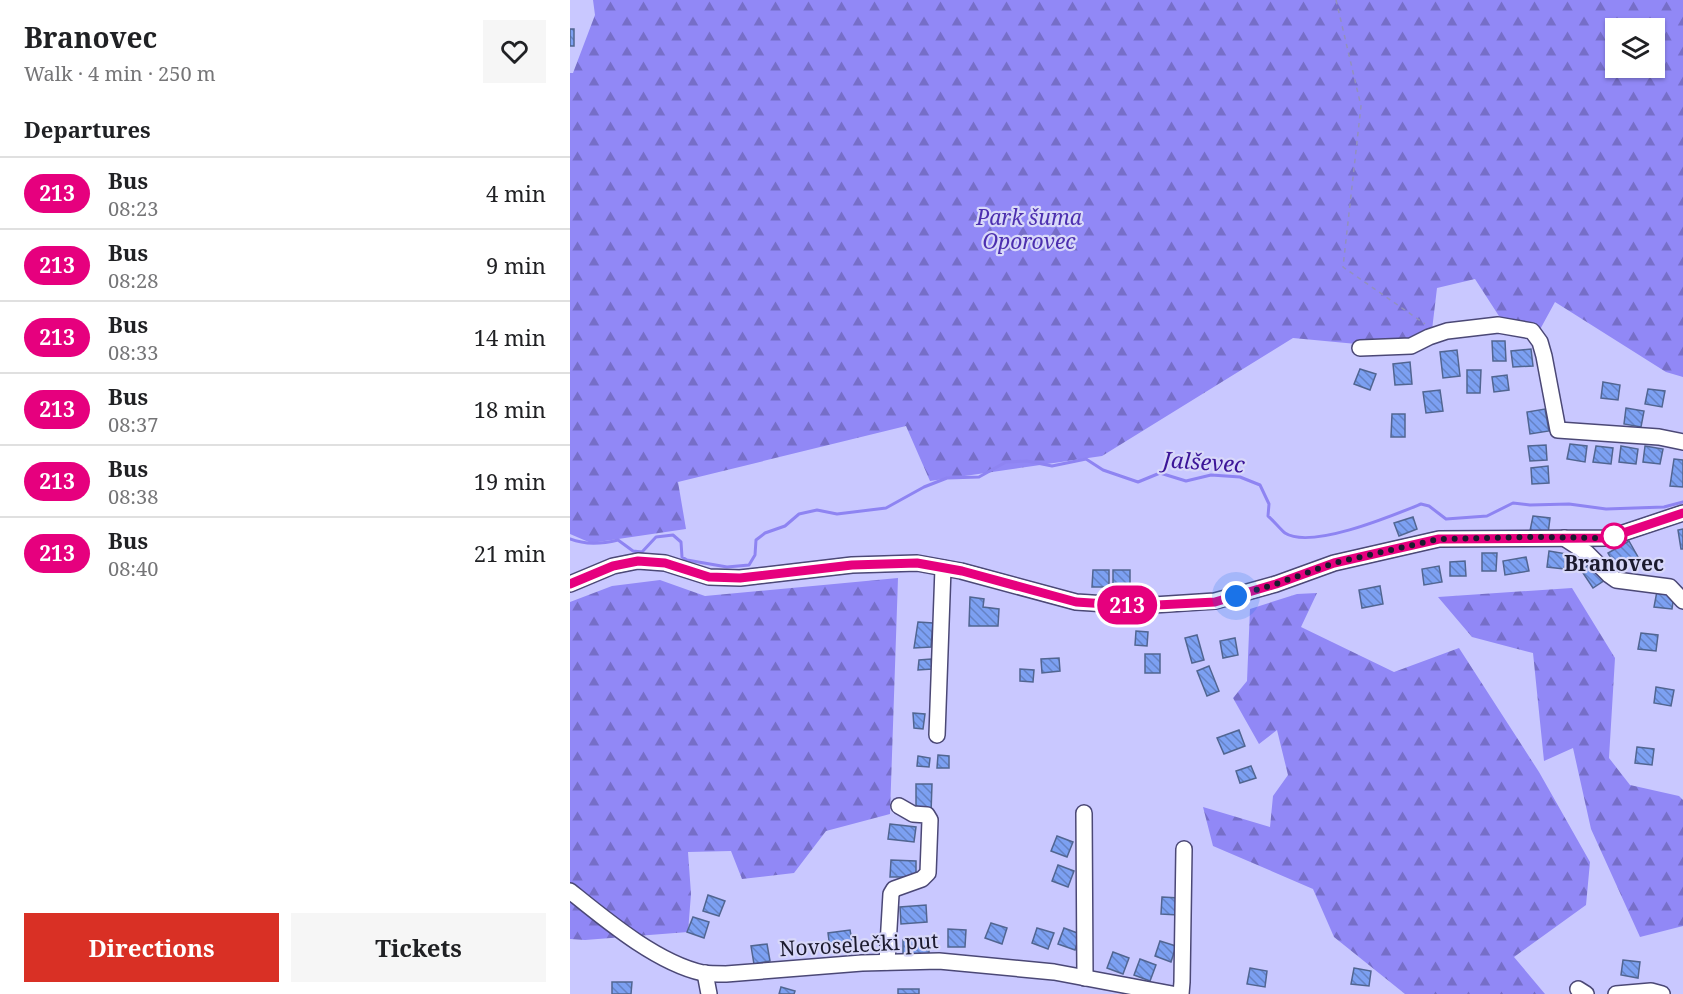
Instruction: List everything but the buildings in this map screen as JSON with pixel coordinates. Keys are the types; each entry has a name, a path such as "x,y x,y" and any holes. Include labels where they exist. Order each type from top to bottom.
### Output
{"street":[{"path":"1360,348 1411,346 1447,331 1498,325 1532,331 1540,342 1544,356 1558,430 1659,437 1683,442"},
{"path":"570,584 613,566 638,561 665,563 709,577 740,578 852,565 917,563 962,571 1076,602 1138,606 1215,602 1276,584 1334,563 1439,539 1608,538 1683,513"},
{"path":"1564,538 1587,553 1616,580 1670,587 1683,601"},
{"path":"937,735 943,568"},
{"path":"887,962 891,894 894,888 922,879 928,873 931,828 929,817 906,812 899,806"},
{"path":"1084,813 1085,978"},
{"path":"1180,994 1184,849"},
{"name":"Novoselečki put","path":"570,891 620,932 662,956 705,973 726,974 887,962 939,961 1054,972 1172,994"},
{"path":"705,973 709,994"},
{"path":"1616,994 1651,991 1662,994"}],"path":[{"path":"1336,0 1362,105 1342,267 1438,334"}],"green space":[{"name":"Park šuma Oporovec","path":"593,0 1683,0 1683,377 1666,372 1555,302 1537,335 1508,330 1475,279 1437,288 1432,330 1399,348 1293,338 1102,456 930,481 906,426 678,482 686,529 591,543 570,534 570,73 573,73 595,15"},
{"path":"898,578 890,814 826,831 794,873 742,879 731,851 688,852 691,894 688,932 585,940 570,939 570,602 612,586 660,580 705,596"},
{"path":"1572,588 1615,658 1609,758 1630,785 1679,796 1683,800 1683,926 1640,937 1591,829 1573,748 1544,761 1533,653 1472,637 1438,597"},
{"path":"1317,593 1301,627 1394,672 1459,648 1539,772 1590,862 1586,905 1514,957 1545,994 1405,994 1334,937 1313,889 1213,846 1203,807 1270,827 1273,796 1288,775 1277,730 1259,744 1233,698 1247,681 1250,609 1297,594"}],"waterway":[{"name":"Jalševec","path":"570,539 594,543 618,540 633,551 642,552 656,537 673,535 681,542 682,557 687,560 727,567 749,565 755,555 756,540 765,533 785,526 799,514 817,510 837,514 886,508 924,487 947,478 979,477 1006,462 1027,461 1052,466 1086,459 1103,470 1138,482 1160,473 1186,481 1211,475 1240,477 1260,485 1269,504 1268,516 1285,533 1297,537 1313,537 1353,529 1421,504 1429,506 1446,519 1487,516 1513,503 1569,504 1606,509 1664,507 1683,502"}],"bus line":[{"name":"213","path":"570,584 613,566 638,561 665,563 709,577 740,578 852,565 917,563 962,571 1076,602 1138,606 1215,602 1276,584 1334,563 1439,539 1608,538 1683,513"}],"place":[{"name":"Branovec","path":"1614,536"}],"route":[{"path":"1236,596 1334,563 1439,539 1608,538 1614,536"}]}
